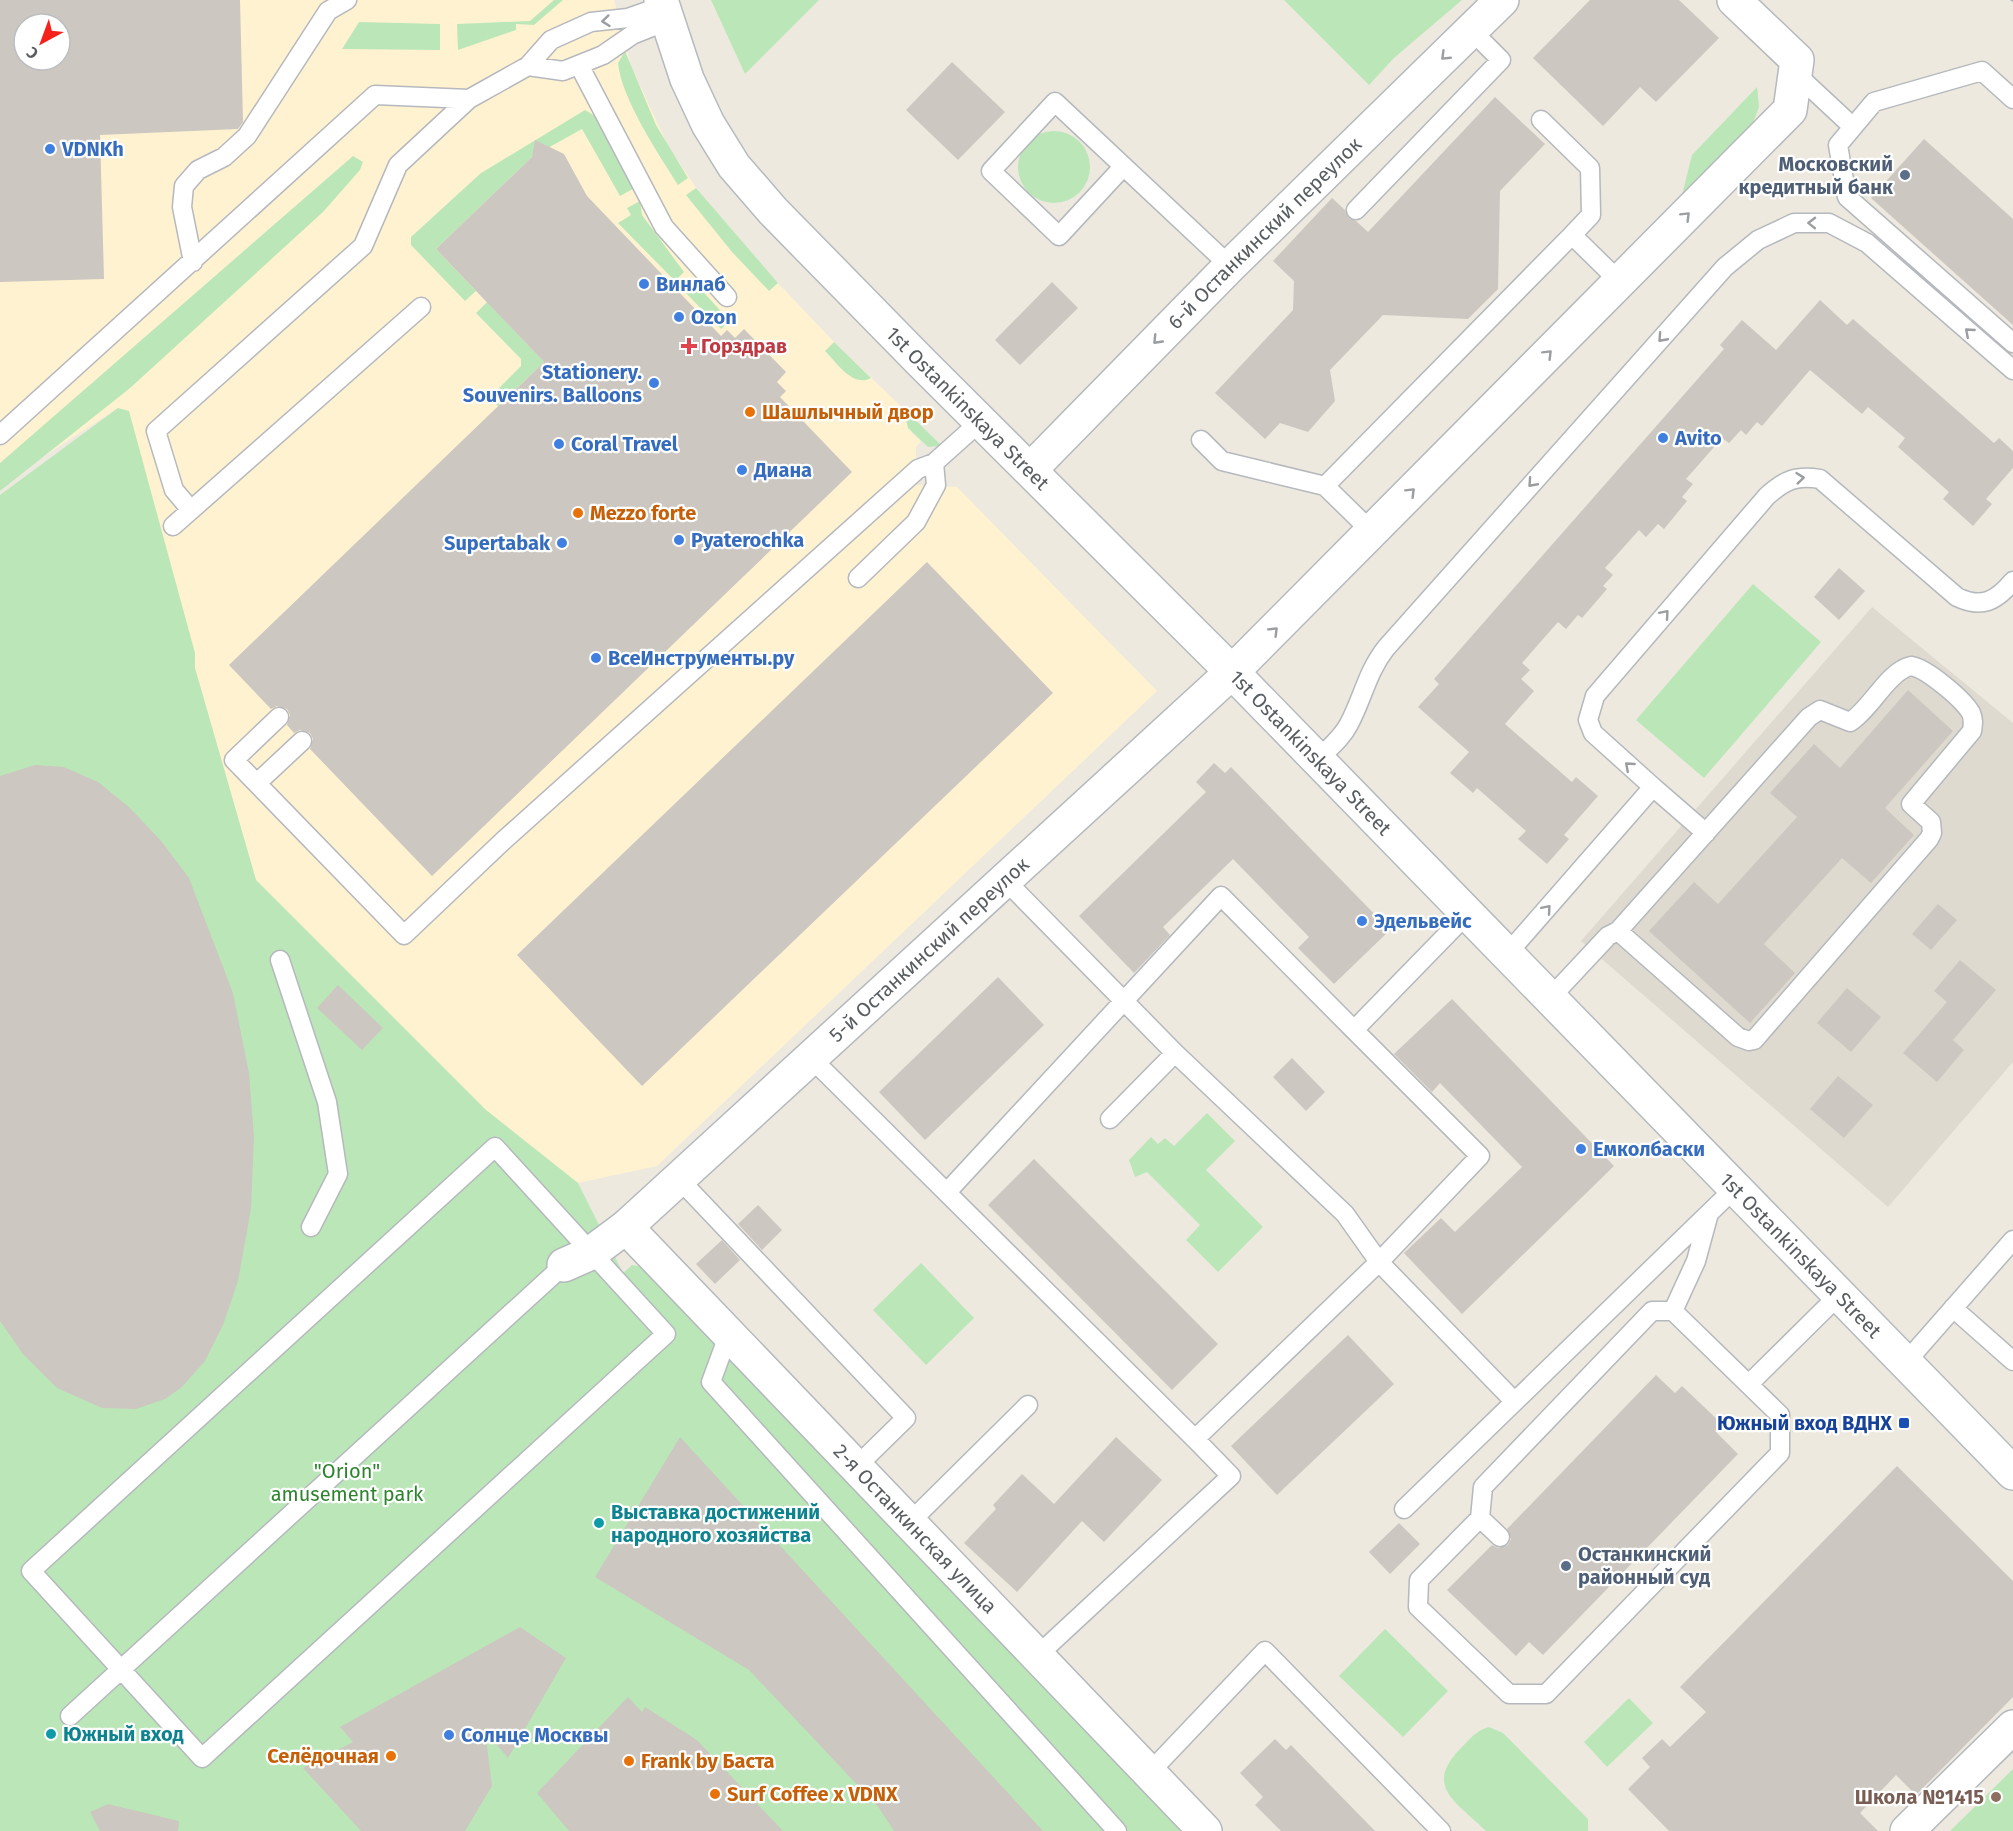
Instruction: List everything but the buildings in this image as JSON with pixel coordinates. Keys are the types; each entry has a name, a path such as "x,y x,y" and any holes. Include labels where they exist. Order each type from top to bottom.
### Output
{"street":[{"name":"6-й Останкинский переулок","path":"1031,470 1230,266 1502,0"},
{"path":"1734,0 1797,60 1795,73"},
{"name":"1st Ostankinskaya Street","path":"663,9 687,79 708,124 734,166 798,236 1318,759 2013,1473"},
{"name":"5-й Останкинский переулок","path":"578,1259 626,1227 1232,672 1790,110 1795,73"},
{"name":"2-я Останкинская улица","path":"626,1227 1204,1831"},
{"path":"1907,1831 2013,1727"}],"lane":[{"path":"193,262 182,207 184,186 198,170 237,148 322,20 337,3 347,0"},
{"path":"528,66 563,71 603,55 663,9"},
{"path":"191,510 174,490 156,430 363,246 398,165 469,99 528,66 551,40 591,22 628,18 663,9"},
{"path":"1356,210 1500,60 1471,30"},
{"path":"579,65 664,227 727,297"},
{"path":"2013,99 1982,71 1874,102 1838,145 1847,197 2013,343"},
{"path":"1795,73 1853,127"},
{"path":"0,435 375,95 469,99"},
{"path":"1123,166 1059,236 991,171 1054,102 1123,166 1230,266"},
{"path":"1325,486 1591,215 1590,168 1541,120"},
{"path":"1318,759 1343,734 1350,723 1372,665 1386,648 1725,267 1758,240 1794,223 1829,223 1867,243 2013,370"},
{"path":"1572,235 1620,282"},
{"path":"173,526 421,307"},
{"path":"279,717 234,760 404,935 519,826 909,476 918,469 934,463 981,421"},
{"path":"1201,440 1222,461 1325,486 1372,532"},
{"path":"858,578 916,522 936,485 934,463"},
{"path":"1706,833 1593,733 1588,720 1590,708 1595,696 1625,660 1767,496 1785,481 1803,476 1820,479 1958,597 1969,603 1983,604 1994,600 2013,581"},
{"path":"1551,998 1608,936 1618,931 1809,717 1820,710 1851,722 1904,668 1919,667 1970,711 1974,721 1972,731 1911,804 1931,822 1929,839 1754,1040 1749,1041 1738,1037 1618,931"},
{"path":"257,783 302,741"},
{"path":"1508,953 1653,787"},
{"path":"1005,880 1174,1053 1345,1214 1379,1262 1514,1401"},
{"path":"947,1192 1221,896 1480,1156 1379,1262 1195,1439"},
{"path":"1354,1030 1468,913"},
{"path":"280,960 327,1102 338,1174 311,1227"},
{"path":"1110,1119 1174,1053"},
{"path":"811,1058 1231,1476 1038,1655"},
{"path":"495,1147 578,1259 666,1334 202,1758 31,1571 495,1147"},
{"path":"678,1178 906,1418 857,1466"},
{"path":"1404,1509 1736,1187"},
{"path":"1673,1311 1696,1261 1708,1215"},
{"path":"1906,1362 2013,1240"},
{"path":"70,1716 578,1259"},
{"path":"1749,1384 1840,1294"},
{"path":"1953,1308 2013,1360"},
{"path":"1652,1311 1673,1311 1780,1415 1780,1453 1546,1695 1509,1695 1418,1607 1419,1580 1480,1518 1483,1487 1652,1311"},
{"path":"729,1333 711,1382 1117,1831"},
{"path":"910,1522 1028,1405"},
{"path":"1480,1518 1500,1537"},
{"path":"1149,1773 1265,1651 1441,1831"}],"shaded area":[{"path":"0,0 614,0 631,66 669,148 700,193 741,244 834,342 909,414 906,420 912,433 921,441 916,447 916,485 957,487 1157,691 657,1166 578,1183 486,1110 256,880 195,668 195,653 118,408 23,470 0,491"},
{"path":"1872,607 2013,723 2013,1062 1888,1207 1581,941"}],"green space":[{"path":"554,0 563,0 534,25 516,24 516,30 458,50 457,24 530,21"},
{"path":"711,0 819,0 745,74"},
{"path":"1284,0 1462,0 1394,58 1369,85"},
{"path":"359,22 440,24 440,50 342,49"},
{"path":"625,51 656,125 688,178 678,185 642,126 626,93 618,63"},
{"path":"1757,87 1759,107 1753,123 1682,195 1692,155"},
{"path":"585,110 595,116 633,189 620,196 582,129 546,149 545,145 537,143 532,157 436,249 476,291 465,301 411,245 411,237 481,173"},
{"path":"1054,131 1074,137 1084,147 1090,167 1084,187 1074,197 1054,203 1034,197 1024,187 1018,167 1024,147 1034,137"},
{"path":"353,156 363,162 360,170 323,212 129,389 0,491 0,463"},
{"path":"696,188 778,283 769,291 732,252 686,195"},
{"path":"640,201 642,215 684,272 675,281 618,223 631,215 627,208"},
{"path":"695,283 730,321 721,329 685,292"},
{"path":"487,302 544,362 498,406 485,393 494,393 521,366 521,359 476,313"},
{"path":"834,342 871,378 858,380 846,373 825,351"},
{"name":"\"Orion\" amusement park","path":"118,408 129,411 195,653 195,668 256,880 486,1110 578,1183 623,1273 632,1265 648,1268 1182,1831 0,1831 0,495"},
{"path":"909,414 942,446 928,447 908,428 906,420"},
{"path":"1753,584 1821,642 1704,778 1636,720"},
{"path":"1207,1113 1235,1141 1206,1170 1263,1227 1218,1272 1186,1240 1200,1225 1147,1172 1135,1177 1129,1160 1151,1137 1158,1144 1165,1138 1174,1146"},
{"path":"921,1263 974,1318 926,1365 873,1310"},
{"path":"1385,1629 1448,1691 1403,1737 1339,1676"},
{"path":"1629,1698 1653,1723 1607,1767 1584,1742"},
{"path":"1489,1727 1503,1733 1588,1819 1588,1831 1486,1831 1456,1803 1445,1784 1449,1762 1473,1736"},
{"name":"Школа №1415","path":"2013,1769 2013,1831 1950,1831"}],"place":[{"name":"VDNKh","path":"50,149"},
{"name":"Московский кредитный банк","path":"1905,175"},
{"name":"Винлаб","path":"644,284"},
{"name":"Ozon","path":"679,317"},
{"name":"Горздрав","path":"689,346"},
{"name":"Stationery. Souvenirs. Balloons","path":"654,383"},
{"name":"Шашлычный двор","path":"750,412"},
{"name":"Avito","path":"1663,438"},
{"name":"Coral Travel","path":"559,444"},
{"name":"Диана","path":"742,470"},
{"name":"Mezzo forte","path":"578,513"},
{"name":"Pyaterochka","path":"679,540"},
{"name":"Supertabak","path":"562,543"},
{"name":"ВсеИнструменты.ру","path":"596,658"},
{"name":"Эдельвейс","path":"1362,921"},
{"name":"Емколбаски","path":"1581,1149"},
{"name":"Южный вход ВДНХ","path":"1904,1423"},
{"name":"Выставка достижений народного хозяйства","path":"599,1523"},
{"name":"Останкинский районный суд","path":"1566,1566"},
{"name":"Южный вход","path":"51,1734"},
{"name":"Солнце Москвы","path":"449,1735"},
{"name":"Селёдочная","path":"391,1756"},
{"name":"Frank by Баста","path":"629,1761"},
{"name":"Surf Coffee x VDNX","path":"715,1794"},
{"name":"Школа №1415","path":"1996,1797"}]}
